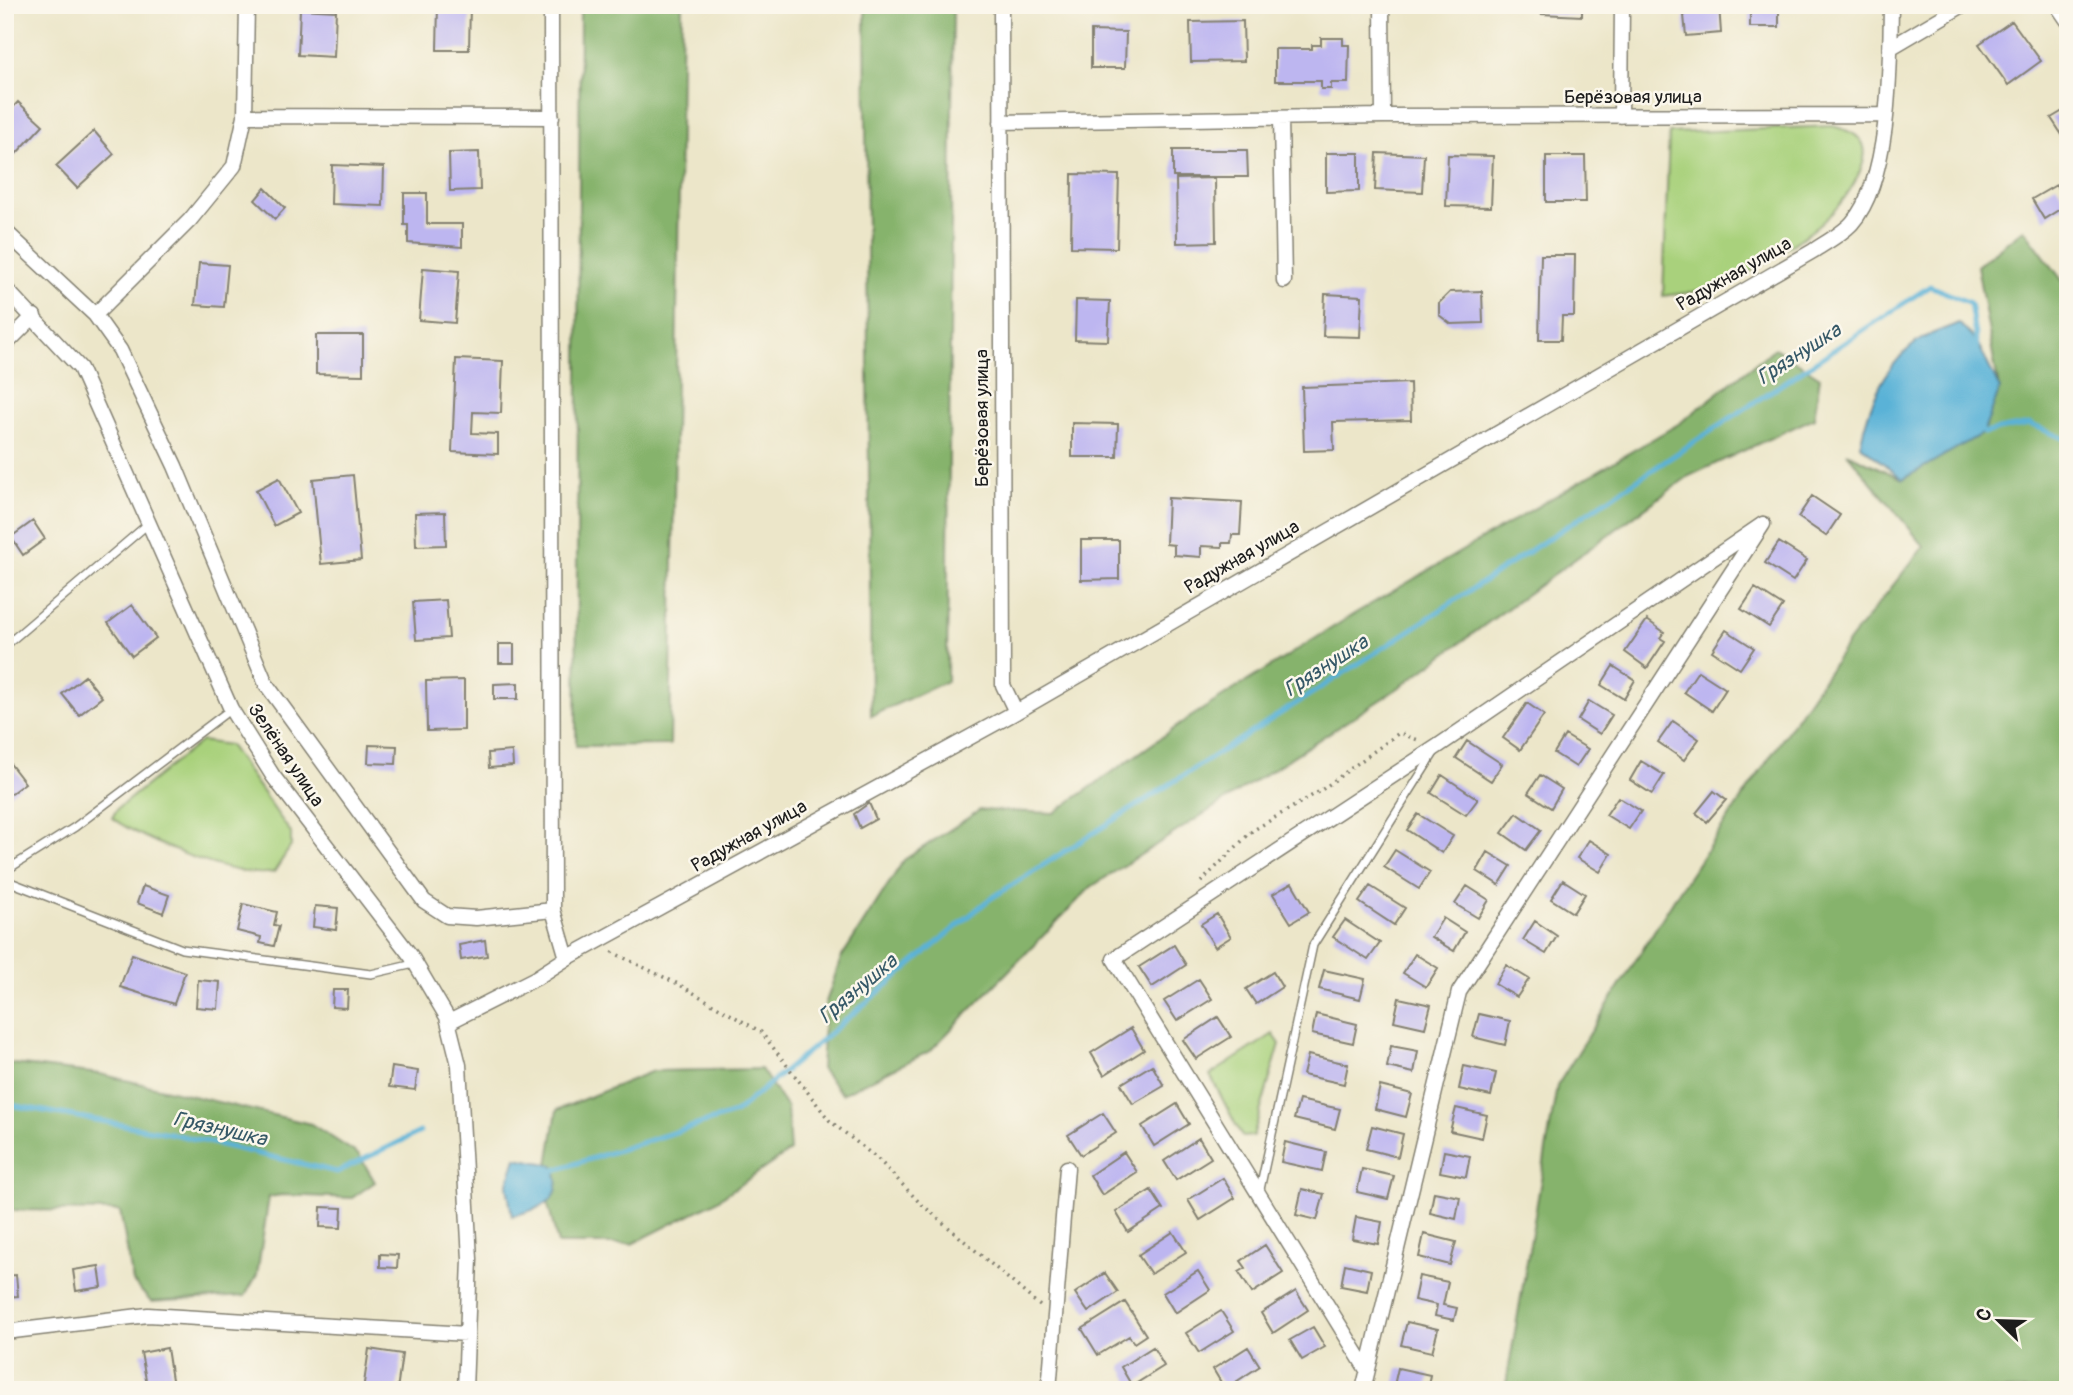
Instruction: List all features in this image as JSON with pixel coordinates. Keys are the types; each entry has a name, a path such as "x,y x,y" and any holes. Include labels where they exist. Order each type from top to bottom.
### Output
{"street":[{"path":"95,315 190,220 234,166 246,116 247,5"},
{"path":"551,5 553,910 567,958"},
{"name":"Берёзовая улица","path":"1001,5 1003,685 1016,712"},
{"path":"1382,5 1383,116"},
{"path":"1620,116 1622,5"},
{"name":"Радужная улица","path":"449,1022 536,978 594,943 1016,712 1813,251 1842,231 1851,224 1873,190 1882,147 1891,5"},
{"path":"1890,48 1963,5"},
{"path":"2057,5 2068,22"},
{"path":"246,116 552,117"},
{"name":"Берёзовая улица","path":"1000,122 1383,116 1884,116"},
{"path":"1281,118 1284,281"},
{"path":"5,231 95,315 120,350 175,466 266,684 424,901 447,916 476,918 553,910"},
{"name":"Зелёная улица","path":"5,288 80,368 231,709 273,776 415,963 449,1022 459,1065 470,1259 465,1390"},
{"path":"5,345 34,316"},
{"path":"1363,1390 1459,992 1763,524 1435,749 1114,959 1367,1370"},
{"path":"1049,1390 1067,1168"},
{"path":"5,1332 148,1315 467,1334"}],"lane":[{"path":"5,646 149,524"},
{"path":"5,871 75,827 231,709"},
{"path":"1259,1194 1313,945 1435,749"},
{"path":"5,880 182,949 371,974 415,963"}],"path":[{"path":"1195,888 1252,831 1320,792 1399,733 1420,739 1435,749"},
{"path":"594,943 678,984 761,1032 830,1121 879,1160 919,1202 1055,1320"}],"green space":[{"path":"580,5 682,5 670,745 576,746"},
{"path":"865,5 953,5 947,681 871,716"},
{"path":"1832,126 1855,135 1860,139 1865,151 1861,169 1853,185 1832,212 1807,234 1736,281 1711,289 1663,296 1669,133"},
{"path":"2024,229 2068,288 2068,1390 1505,1390 1557,1086 1681,888 1849,641 1924,546 1847,453 1903,479 1983,432 1999,389 1977,266"},
{"path":"1775,348 1820,377 1814,418 1689,476 1397,689 1091,887 930,1051 842,1094 821,1069 825,1005 841,958 904,860 980,810 1054,813 1192,716 1354,614 1680,423"},
{"path":"201,741 229,745 291,833 291,846 274,872 238,870 191,857 145,837 112,818 117,809"},
{"path":"1273,1034 1280,1044 1253,1136 1242,1137 1210,1075"},
{"path":"5,1063 100,1074 311,1124 359,1155 375,1182 352,1198 282,1195 269,1197 257,1275 245,1296 151,1302 133,1282 120,1211 5,1210"},
{"path":"761,1069 787,1108 790,1151 713,1203 632,1244 558,1244 544,1189 557,1110 653,1071"}],"water":[{"path":"1959,323 1978,344 2000,389 1983,433 1903,479 1860,445 1868,414 1881,385 1898,359 1923,338"},
{"path":"516,1158 553,1165 557,1187 549,1201 512,1216 507,1186"}],"building":[{"path":"438,5 470,5 469,50 437,50"},
{"path":"1541,5 1582,5 1582,16 1541,14"},
{"path":"1683,5 1719,5 1721,33 1686,36"},
{"path":"1750,5 1779,5 1779,27 1750,27"},
{"path":"300,9 336,11 334,57 298,55"},
{"path":"1243,21 1244,61 1191,62 1190,22"},
{"path":"2012,21 2041,61 2008,85 1979,44"},
{"path":"1091,31 1126,32 1125,68 1091,68"},
{"path":"1321,38 1343,38 1343,45 1349,45 1348,83 1331,83 1331,89 1321,89 1321,81 1275,81 1275,49 1312,49 1312,45 1321,45"},
{"path":"18,102 43,125 14,156 5,148 5,116"},
{"path":"2068,108 2068,139 2066,141 2051,118"},
{"path":"94,131 114,154 77,188 56,166"},
{"path":"1173,150 1247,150 1248,177 1173,177"},
{"path":"479,152 480,190 450,191 449,153"},
{"path":"1326,153 1359,153 1359,191 1326,192"},
{"path":"1377,153 1424,155 1422,192 1375,190"},
{"path":"1448,155 1493,156 1491,207 1446,206"},
{"path":"1546,156 1585,156 1586,202 1546,202"},
{"path":"332,165 384,167 383,206 331,204"},
{"path":"1072,174 1119,175 1117,248 1071,247"},
{"path":"1215,178 1216,242 1177,243 1176,179"},
{"path":"2056,185 2068,204 2044,219 2032,199"},
{"path":"265,188 285,208 275,219 255,200"},
{"path":"404,193 427,193 427,224 462,224 462,247 408,243 408,225 404,225"},
{"path":"1541,255 1575,255 1574,316 1562,316 1561,340 1539,340"},
{"path":"199,263 228,265 224,307 195,305"},
{"path":"423,268 459,271 455,323 419,320"},
{"path":"1482,291 1483,323 1451,324 1439,315 1439,303 1450,292"},
{"path":"1325,294 1362,296 1360,337 1323,336"},
{"path":"1076,300 1110,301 1108,341 1075,340"},
{"path":"316,335 363,335 363,375 316,374"},
{"path":"456,359 503,361 501,413 473,412 472,433 498,434 498,454 452,452"},
{"path":"1410,383 1411,420 1333,422 1334,450 1304,451 1302,387"},
{"path":"1072,423 1118,424 1117,457 1072,457"},
{"path":"353,475 361,560 321,564 313,479"},
{"path":"279,478 298,513 274,526 256,490"},
{"path":"1812,496 1840,515 1826,536 1798,517"},
{"path":"1168,498 1242,502 1240,535 1232,535 1231,543 1222,543 1222,547 1201,546 1201,557 1174,555 1174,545 1166,544"},
{"path":"445,512 446,545 416,546 415,513"},
{"path":"33,521 45,539 23,555 11,537"},
{"path":"1081,540 1119,540 1119,579 1081,580"},
{"path":"1779,542 1807,560 1793,581 1765,563"},
{"path":"1755,588 1783,606 1769,627 1741,609"},
{"path":"446,600 449,638 416,640 413,602"},
{"path":"132,605 156,638 132,656 108,623"},
{"path":"1647,620 1664,632 1660,638 1665,641 1647,668 1625,652"},
{"path":"1726,630 1754,648 1740,669 1712,651"},
{"path":"499,644 514,644 514,663 499,663"},
{"path":"1613,666 1635,680 1624,699 1601,685"},
{"path":"1698,671 1726,689 1712,711 1684,692"},
{"path":"85,676 102,697 79,715 62,694"},
{"path":"464,680 464,730 427,731 426,681"},
{"path":"518,683 518,699 494,699 494,684"},
{"path":"1589,701 1612,715 1600,734 1578,720"},
{"path":"1527,703 1544,715 1520,750 1503,738"},
{"path":"1673,721 1699,739 1684,760 1658,742"},
{"path":"1565,735 1588,749 1576,767 1554,753"},
{"path":"1467,741 1502,764 1491,781 1456,758"},
{"path":"369,745 397,746 396,764 368,763"},
{"path":"512,751 513,766 489,768 488,753"},
{"path":"5,757 25,783 5,798"},
{"path":"1641,761 1664,775 1652,794 1630,780"},
{"path":"1442,775 1478,799 1466,815 1431,793"},
{"path":"1540,775 1562,789 1551,808 1528,793"},
{"path":"1714,791 1726,800 1707,822 1696,813"},
{"path":"1618,797 1641,811 1629,829 1606,815"},
{"path":"869,803 876,819 860,828 854,814"},
{"path":"1517,813 1541,830 1526,850 1502,833"},
{"path":"1418,814 1453,836 1442,853 1407,830"},
{"path":"1589,840 1611,854 1600,872 1577,858"},
{"path":"1395,850 1430,872 1419,889 1384,867"},
{"path":"1488,852 1511,866 1499,885 1477,871"},
{"path":"1563,880 1585,894 1573,913 1551,899"},
{"path":"1292,883 1309,912 1291,923 1273,894"},
{"path":"143,886 169,895 163,913 137,903"},
{"path":"1370,886 1405,908 1394,925 1359,902"},
{"path":"1467,886 1489,900 1478,918 1455,904"},
{"path":"243,904 277,912 274,925 279,926 274,946 260,943 261,937 237,931"},
{"path":"315,906 338,908 336,930 313,927"},
{"path":"1217,914 1231,937 1215,947 1201,924"},
{"path":"1443,918 1465,932 1454,951 1431,937"},
{"path":"1345,920 1380,943 1368,960 1333,937"},
{"path":"1535,921 1557,936 1546,954 1523,940"},
{"path":"485,940 487,956 461,960 459,945"},
{"path":"1174,945 1186,965 1152,987 1139,967"},
{"path":"132,954 185,972 174,1004 120,987"},
{"path":"1415,954 1438,968 1426,987 1403,973"},
{"path":"1506,965 1529,979 1517,997 1495,984"},
{"path":"1324,970 1365,979 1360,999 1319,989"},
{"path":"1273,972 1282,987 1256,1004 1246,989"},
{"path":"1199,979 1212,999 1177,1021 1164,1001"},
{"path":"198,980 220,982 218,1009 196,1007"},
{"path":"333,990 348,990 347,1008 332,1007"},
{"path":"1399,998 1431,1005 1425,1028 1394,1021"},
{"path":"1316,1014 1357,1024 1353,1043 1312,1034"},
{"path":"1479,1014 1510,1021 1505,1045 1473,1037"},
{"path":"1218,1017 1231,1037 1196,1059 1183,1040"},
{"path":"1131,1028 1144,1050 1104,1075 1091,1053"},
{"path":"1391,1046 1418,1051 1414,1073 1387,1067"},
{"path":"1308,1055 1348,1064 1344,1084 1303,1075"},
{"path":"1152,1065 1164,1086 1133,1104 1121,1084"},
{"path":"1464,1066 1496,1073 1491,1096 1459,1089"},
{"path":"392,1067 418,1071 415,1090 389,1087"},
{"path":"1380,1086 1412,1094 1406,1117 1375,1109"},
{"path":"1299,1100 1340,1109 1335,1129 1294,1119"},
{"path":"1177,1104 1189,1124 1154,1146 1142,1126"},
{"path":"1456,1108 1487,1115 1482,1138 1450,1131"},
{"path":"1103,1113 1116,1133 1081,1155 1068,1135"},
{"path":"1372,1126 1403,1134 1398,1157 1366,1149"},
{"path":"1199,1138 1211,1158 1176,1180 1164,1161"},
{"path":"1285,1142 1326,1152 1322,1171 1281,1162"},
{"path":"1444,1151 1470,1156 1466,1177 1440,1172"},
{"path":"1124,1152 1137,1172 1102,1195 1090,1175"},
{"path":"1362,1169 1394,1176 1388,1199 1357,1192"},
{"path":"1223,1178 1235,1198 1200,1220 1188,1200"},
{"path":"1302,1189 1324,1194 1317,1220 1296,1215"},
{"path":"1151,1190 1163,1209 1128,1232 1116,1212"},
{"path":"1434,1192 1460,1197 1456,1219 1430,1213"},
{"path":"321,1207 342,1208 341,1228 320,1227"},
{"path":"1356,1217 1382,1222 1378,1244 1352,1239"},
{"path":"1173,1232 1186,1252 1151,1274 1138,1255"},
{"path":"1424,1234 1456,1242 1450,1265 1419,1257"},
{"path":"1265,1245 1283,1273 1252,1293 1239,1272 1246,1268 1241,1261"},
{"path":"380,1254 398,1255 397,1268 380,1267"},
{"path":"1345,1264 1371,1270 1367,1291 1341,1286"},
{"path":"99,1266 102,1287 76,1291 73,1270"},
{"path":"1198,1271 1210,1290 1175,1313 1163,1293"},
{"path":"1105,1273 1118,1292 1088,1312 1075,1293"},
{"path":"16,1275 18,1296 5,1297 5,1276"},
{"path":"1419,1276 1448,1282 1443,1305 1457,1308 1454,1320 1435,1316 1437,1305 1414,1300"},
{"path":"1296,1291 1308,1310 1273,1333 1261,1313"},
{"path":"1125,1302 1146,1335 1134,1343 1129,1336 1098,1355 1082,1329"},
{"path":"1221,1311 1234,1331 1199,1353 1186,1333"},
{"path":"1407,1322 1438,1329 1432,1352 1401,1345"},
{"path":"1313,1327 1325,1347 1302,1360 1290,1340"},
{"path":"1153,1347 1164,1366 1132,1386 1121,1367"},
{"path":"1248,1347 1260,1366 1225,1389 1213,1369"},
{"path":"167,1348 173,1386 148,1390 141,1353"},
{"path":"369,1349 402,1354 397,1390 363,1390"},
{"path":"1398,1368 1430,1375 1427,1390 1393,1390"}],"waterway":[{"name":"Грязнушка","path":"549,1172 735,1113 987,901 1383,648 1930,286 1970,303 1977,348"},
{"name":"Грязнушка","path":"1980,427 1983,433 2029,424 2068,440"},
{"name":"Грязнушка","path":"5,1104 169,1133 337,1172 420,1132"}]}
